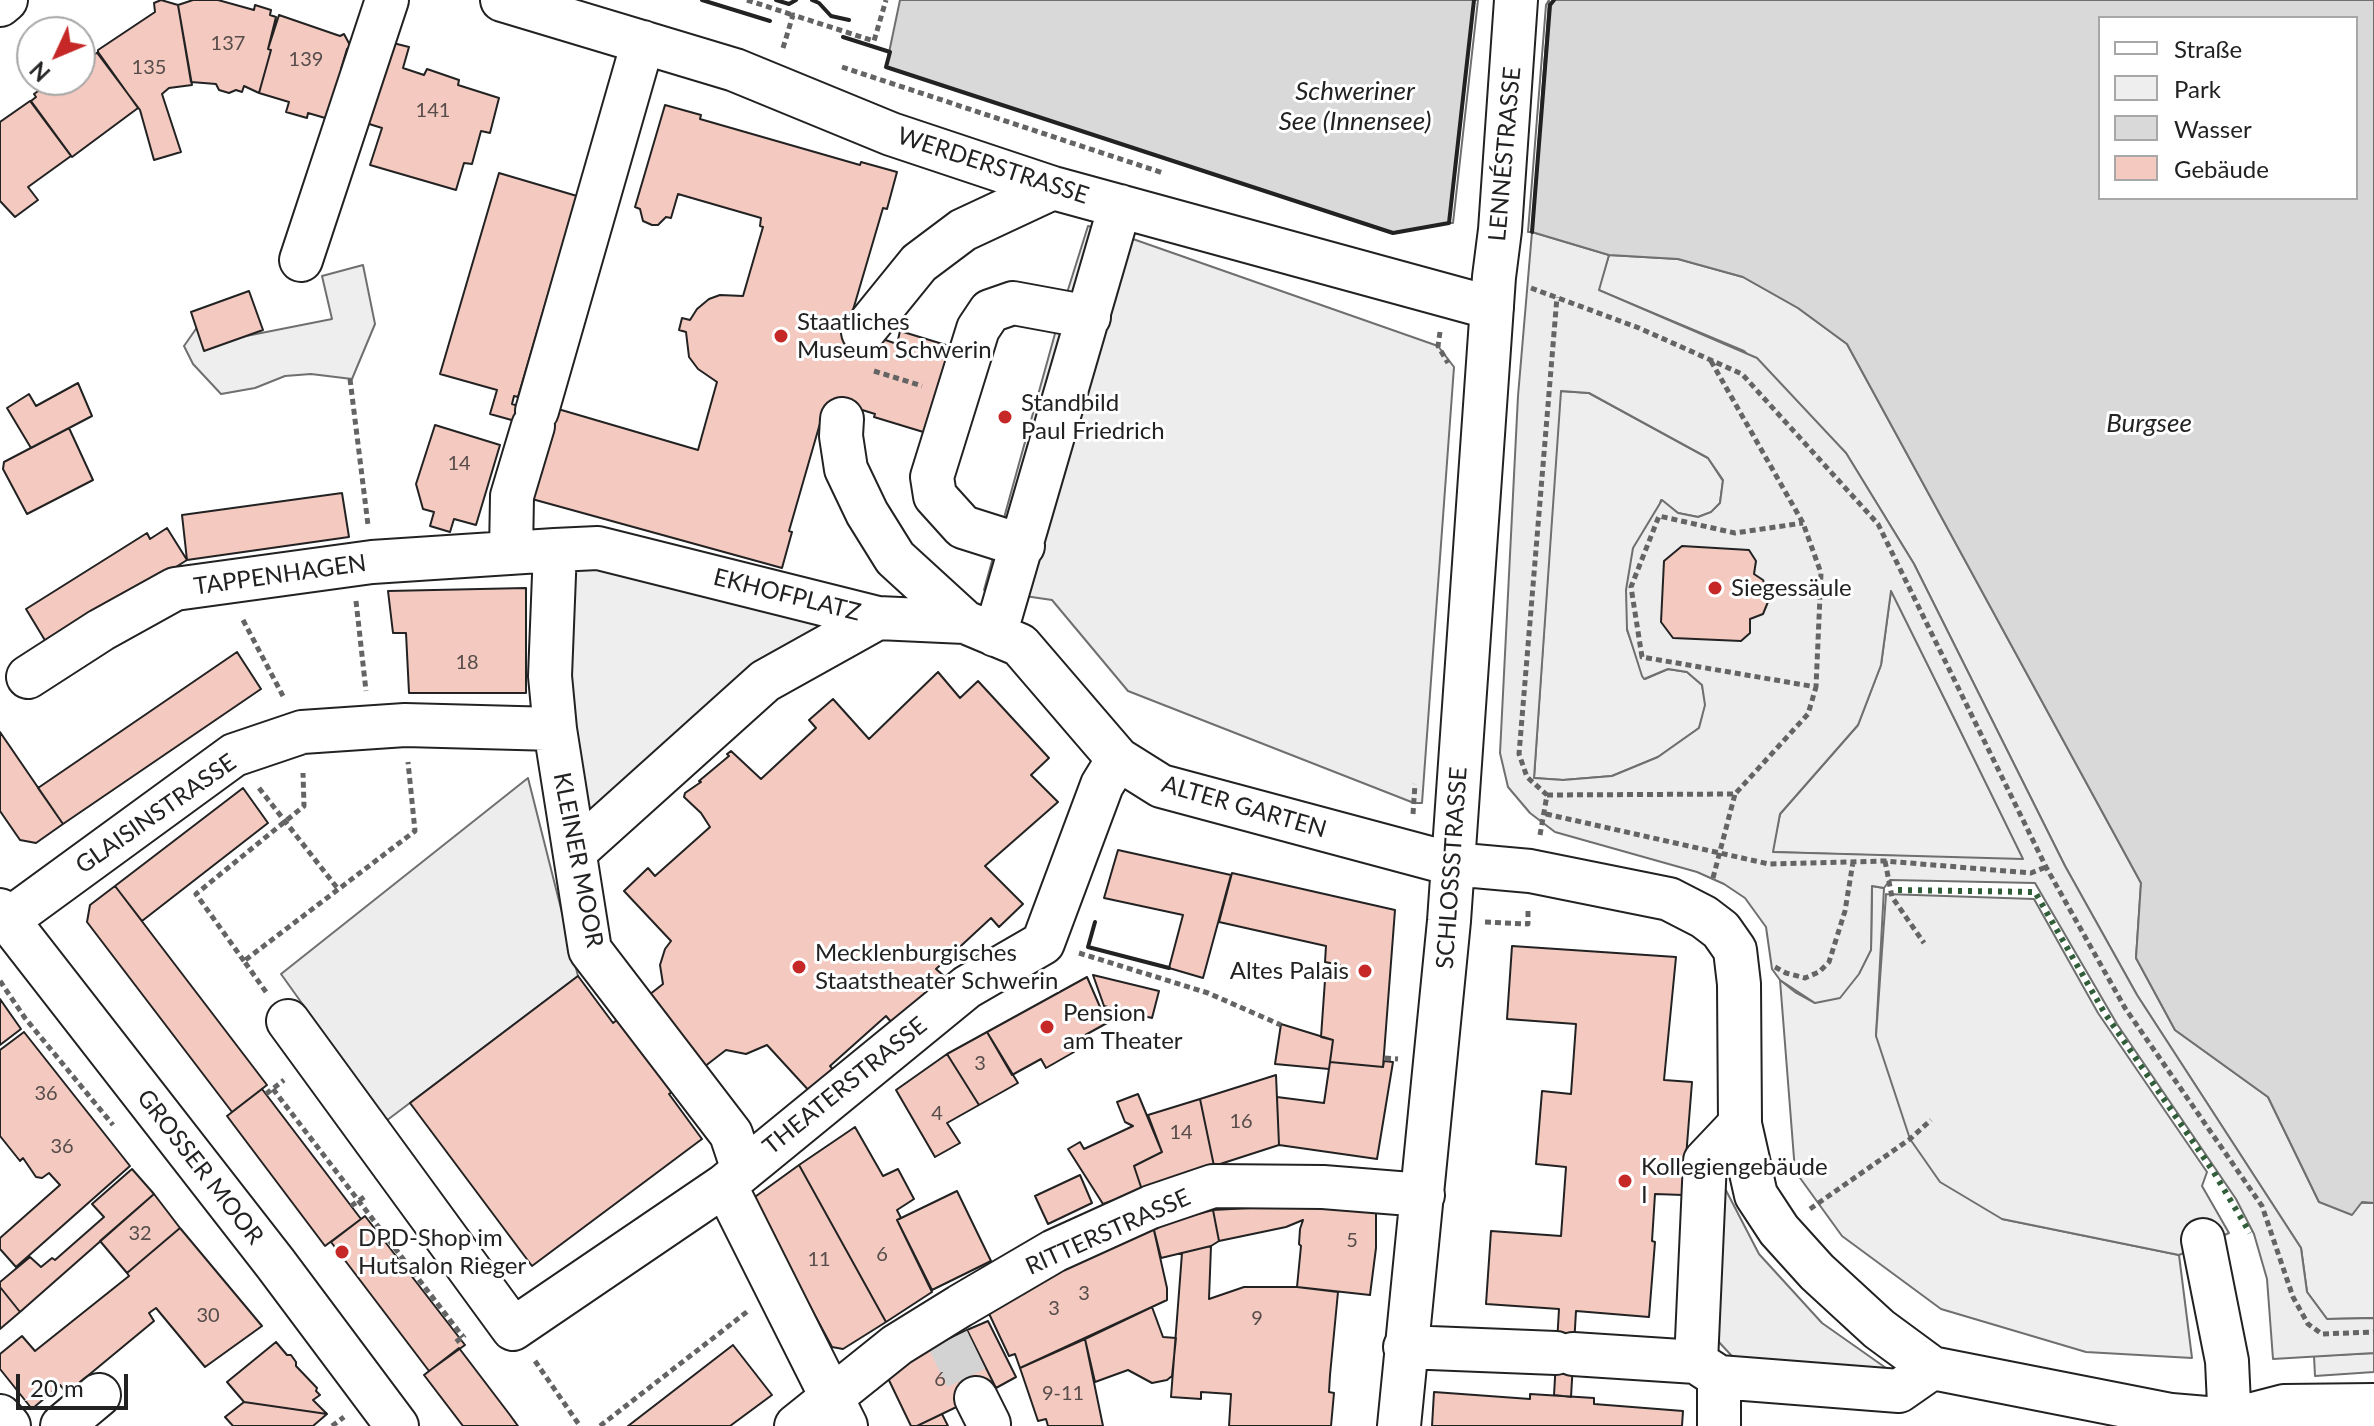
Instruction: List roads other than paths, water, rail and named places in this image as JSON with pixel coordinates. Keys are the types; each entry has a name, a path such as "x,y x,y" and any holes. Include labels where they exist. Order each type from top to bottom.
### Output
{"street":[{"path":"0,5 6,0"},
{"path":"301,260 387,0"},
{"name":"WERDERSTRASSE","path":"502,0 735,70 891,134 1053,188 1507,297"},
{"name":"LENNÉSTRASSE","path":"1507,297 1500,230 1516,0"},
{"path":"511,553 512,496 643,42"},
{"path":"862,350 919,263 963,230 1053,188"},
{"path":"842,419 846,469 867,513 895,558 980,628 1023,546 1120,206"},
{"name":"SCHLOSSSTRASSE","path":"1399,1426 1507,297"},
{"path":"1023,546 963,527 935,496 932,477 978,329 990,311 1013,303 1089,317"},
{"name":"EKHOFPLATZ","path":"555,550 598,548 878,618"},
{"name":"TAPPENHAGEN","path":"28,677 101,630 175,589 362,563 555,550"},
{"name":"KLEINER MOOR","path":"555,550 550,676 555,729 590,950 731,1134 734,1178 777,1289 838,1413"},
{"name":"ALTER GARTEN","path":"878,618 980,628 1020,645 1118,759 1161,786 1452,864 1530,871 1669,899 1704,917 1721,930 1735,950 1739,984 1740,1124 1756,1195 1779,1230 1817,1272 1879,1329 1932,1368"},
{"name":"EKHOFPLATZ","path":"576,851 765,681 878,618"},
{"name":"GLAISINSTRASSE","path":"4,915 234,755 302,732 388,726 555,729"},
{"name":"THEATERSTRASSE","path":"288,1021 513,1329 734,1178 967,987 1043,943 1102,785 1118,759"},
{"name":"GROSSER MOOR","path":"4,915 275,1263 388,1423"},
{"path":"1719,1426 1707,1369 1705,1161 1740,1124"},
{"name":"RITTERSTRASSE","path":"796,1426 838,1413 897,1345 943,1330 1054,1251 1151,1207 1213,1186 1323,1187 1423,1195"},
{"path":"2203,1240 2227,1361 2230,1423"},
{"path":"1405,1347 1565,1353 1899,1391 1932,1368 2171,1415 2230,1423 2284,1406 2374,1405"},
{"path":"62,1426 99,1395"},
{"path":"0,1416 9,1426"}],"water":[{"name":"Schweriner See (Innensee)","path":"900,0 1474,0 1449,223 1393,233 886,67"},
{"name":"Burgsee","path":"1554,0 2374,0 2374,1203 2362,1202 2352,1215 2319,1202 2268,1097 2175,1030 2136,958 2141,883 1847,344 1798,308 1743,277 1678,259 1609,255 1532,232 1550,5"}],"tunnel":[{"path":"948,1340 976,1398"}],"place":[{"name":"Staatliches Museum Schwerin","path":"781,336"},
{"name":"Standbild Paul Friedrich","path":"1005,417"},
{"name":"Siegessäule","path":"1715,588"},
{"name":"Mecklenburgisches Staatstheater Schwerin","path":"799,967"},
{"name":"Altes Palais","path":"1365,971"},
{"name":"Pension am Theater","path":"1047,1027"},
{"name":"Kollegiengebäude I","path":"1625,1181"},
{"name":"DPD-Shop im Hutsalon Rieger","path":"342,1252"}]}
